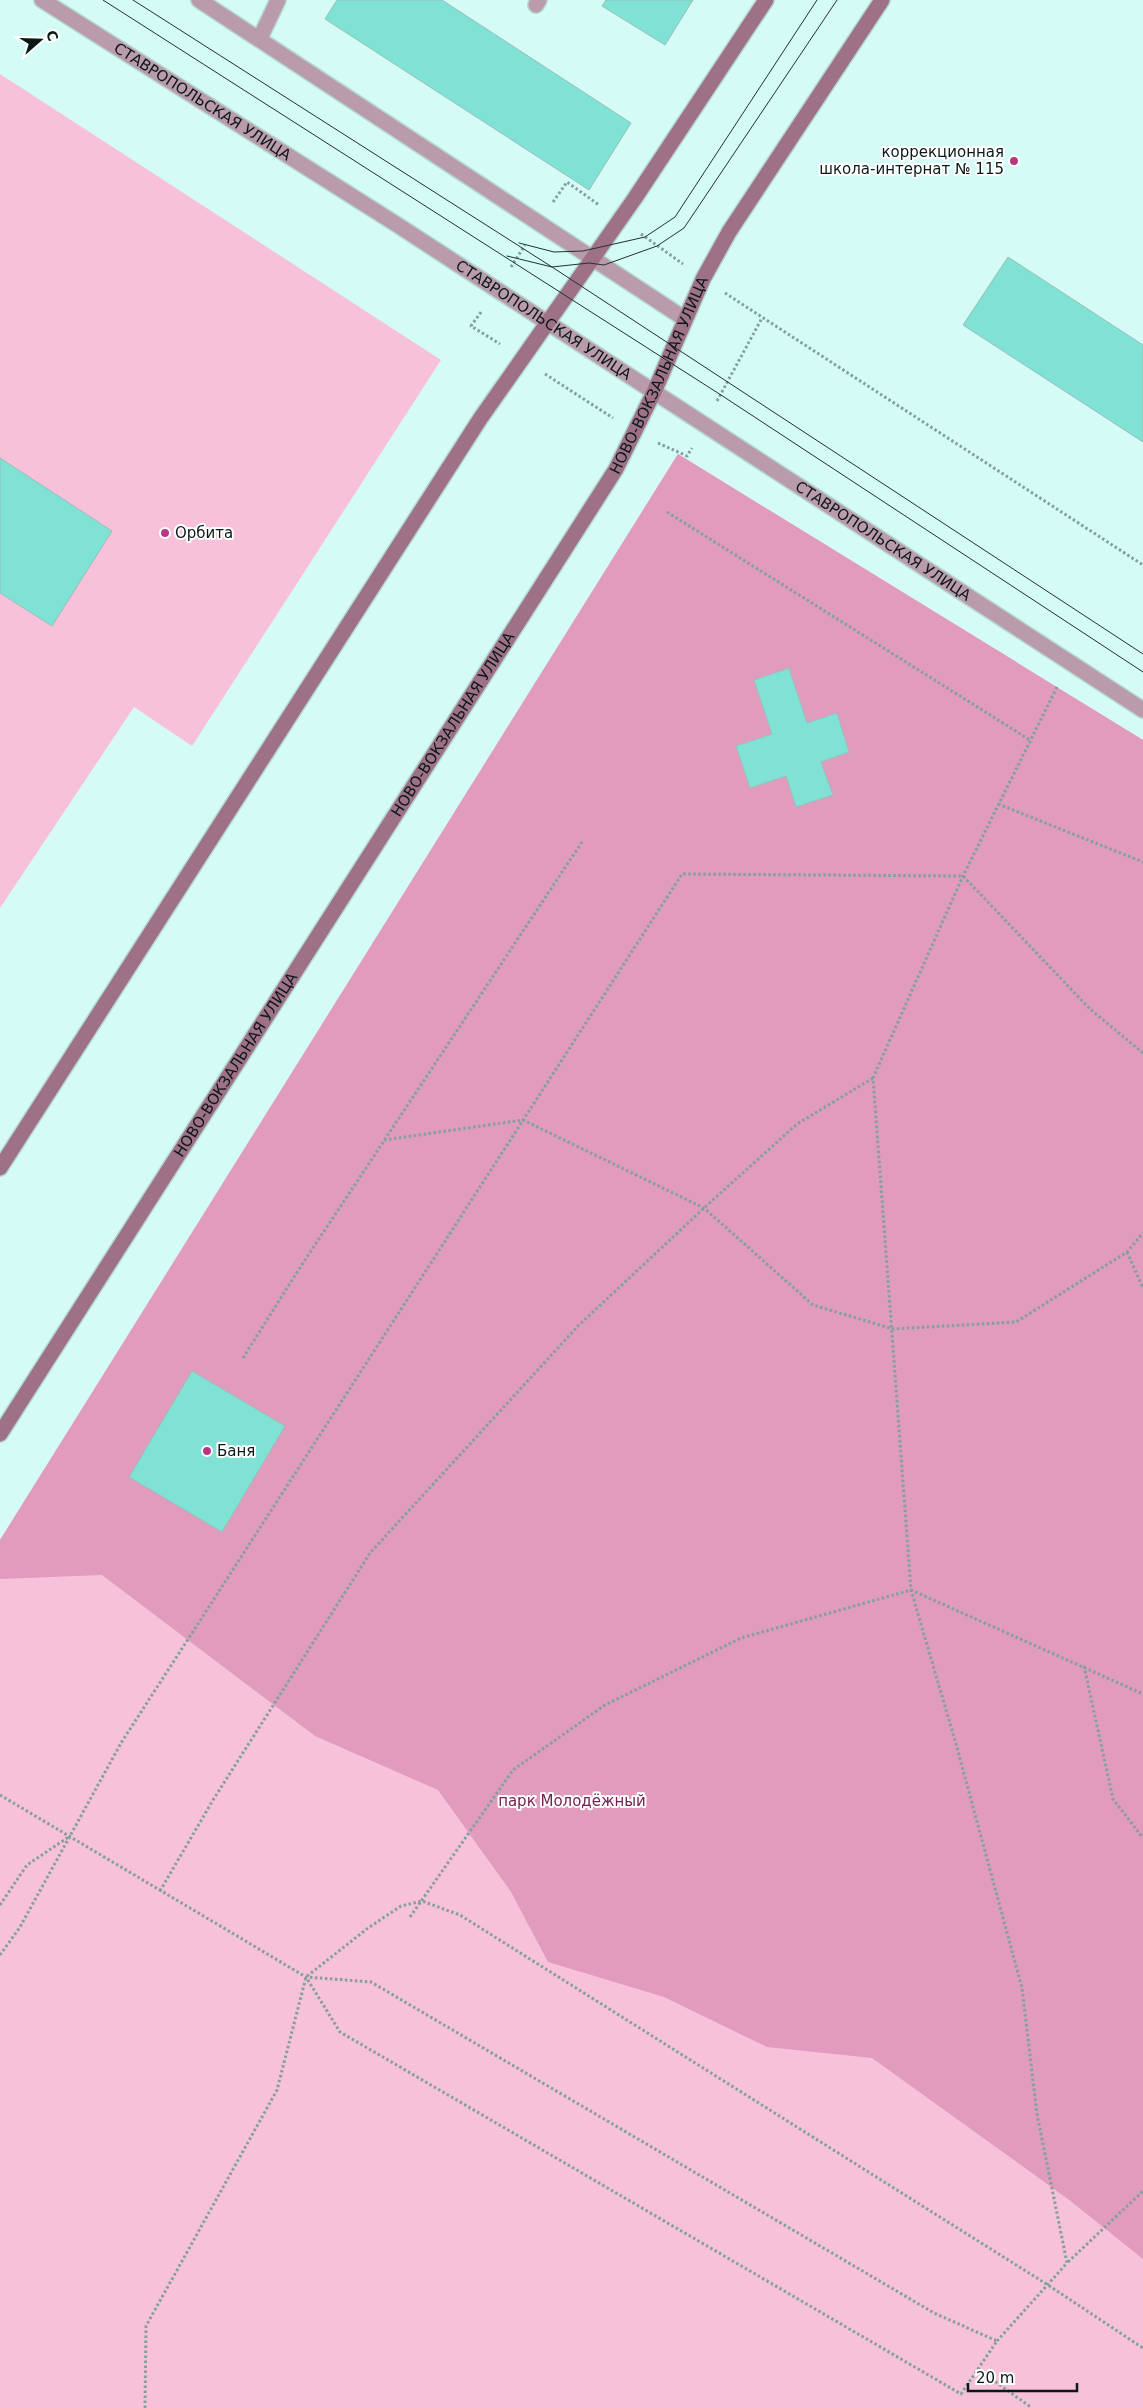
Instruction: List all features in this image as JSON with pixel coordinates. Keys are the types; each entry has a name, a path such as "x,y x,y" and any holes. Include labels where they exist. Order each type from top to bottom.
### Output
{"main road":[{"path":"0,1168 480,419 620,220 766,0"},
{"name":"НОВО-ВОКЗАЛЬНАЯ УЛИЦА","path":"0,1434 616,470 654,392 685,319 729,232 882,0"}],"street":[{"name":"СТАВРОПОЛЬСКАЯ УЛИЦА","path":"42,0 496,289 1143,710"},
{"path":"199,0 260,38 685,319"},
{"path":"260,38 278,0"}],"path":[{"path":"687,456 634,432 471,326 566,182 762,318 1143,565"},
{"path":"704,425 762,318"},
{"path":"667,512 1030,740"},
{"path":"1057,687 963,876 873,1078 911,1590 956,1744 1022,1988 1037,2114 1067,2263"},
{"path":"998,804 1143,862"},
{"path":"243,1358 384,1140 582,842"},
{"path":"0,1955 20,1927 121,1743 682,874 963,876 1090,1009 1143,1053"},
{"path":"160,1891 214,1800 370,1553 578,1326 797,1124 873,1078"},
{"path":"384,1140 523,1120 704,1208 813,1305 893,1329 1016,1322 1127,1252 1143,1233"},
{"path":"1127,1252 1143,1288"},
{"path":"410,1918 513,1770 605,1705 741,1638 911,1590 1143,1694"},
{"path":"1084,1666 1113,1799 1143,1838"},
{"path":"0,1795 306,1977 371,1982 934,2313 997,2341"},
{"path":"0,1905 27,1865 70,1836"},
{"path":"146,2408 146,2326 277,2090 306,1977 368,1928 401,1906 422,1901 460,1915 1048,2284 1143,2348"},
{"path":"306,1977 340,2032 961,2394 997,2341 1048,2284 1067,2263 1143,2191"},
{"path":"979,2370 1032,2408"}],"green space":[{"name":"Орбита","path":"0,74 441,360 192,746 134,707 0,908"},
{"name":"парк Молодёжный","path":"678,454 1143,740 1143,2408 0,2408 0,1540"},
{"name":"парк Молодёжный","path":"678,454 1143,740 1143,2259 1068,2199 872,2058 767,2047 664,1997 548,1962 511,1892 438,1790 315,1736 102,1575 0,1579 0,1540"}],"building":[{"path":"337,0 442,0 631,123 589,190 325,19"},
{"path":"606,0 693,0 665,45 602,6"},
{"path":"1008,257 1143,345 1143,442 963,325"},
{"path":"0,458 112,531 52,626 0,593"},
{"path":"789,668 807,723 837,713 849,752 821,762 833,795 796,807 786,776 750,788 736,746 772,734 754,680"},
{"name":"Баня","path":"192,1371 285,1426 222,1532 129,1477"}],"tram line":[{"path":"103,0 721,395 1143,672"},
{"path":"133,0 552,267 1143,654"},
{"path":"519,243 554,252 583,251 645,237 675,217 817,0"},
{"path":"507,256 552,267 589,263 604,265 657,246 684,228 837,0"}],"place":[{"name":"коррекционная школа-интернат № 115","path":"1014,161"},
{"name":"Орбита","path":"165,533"},
{"name":"Баня","path":"207,1451"}]}
